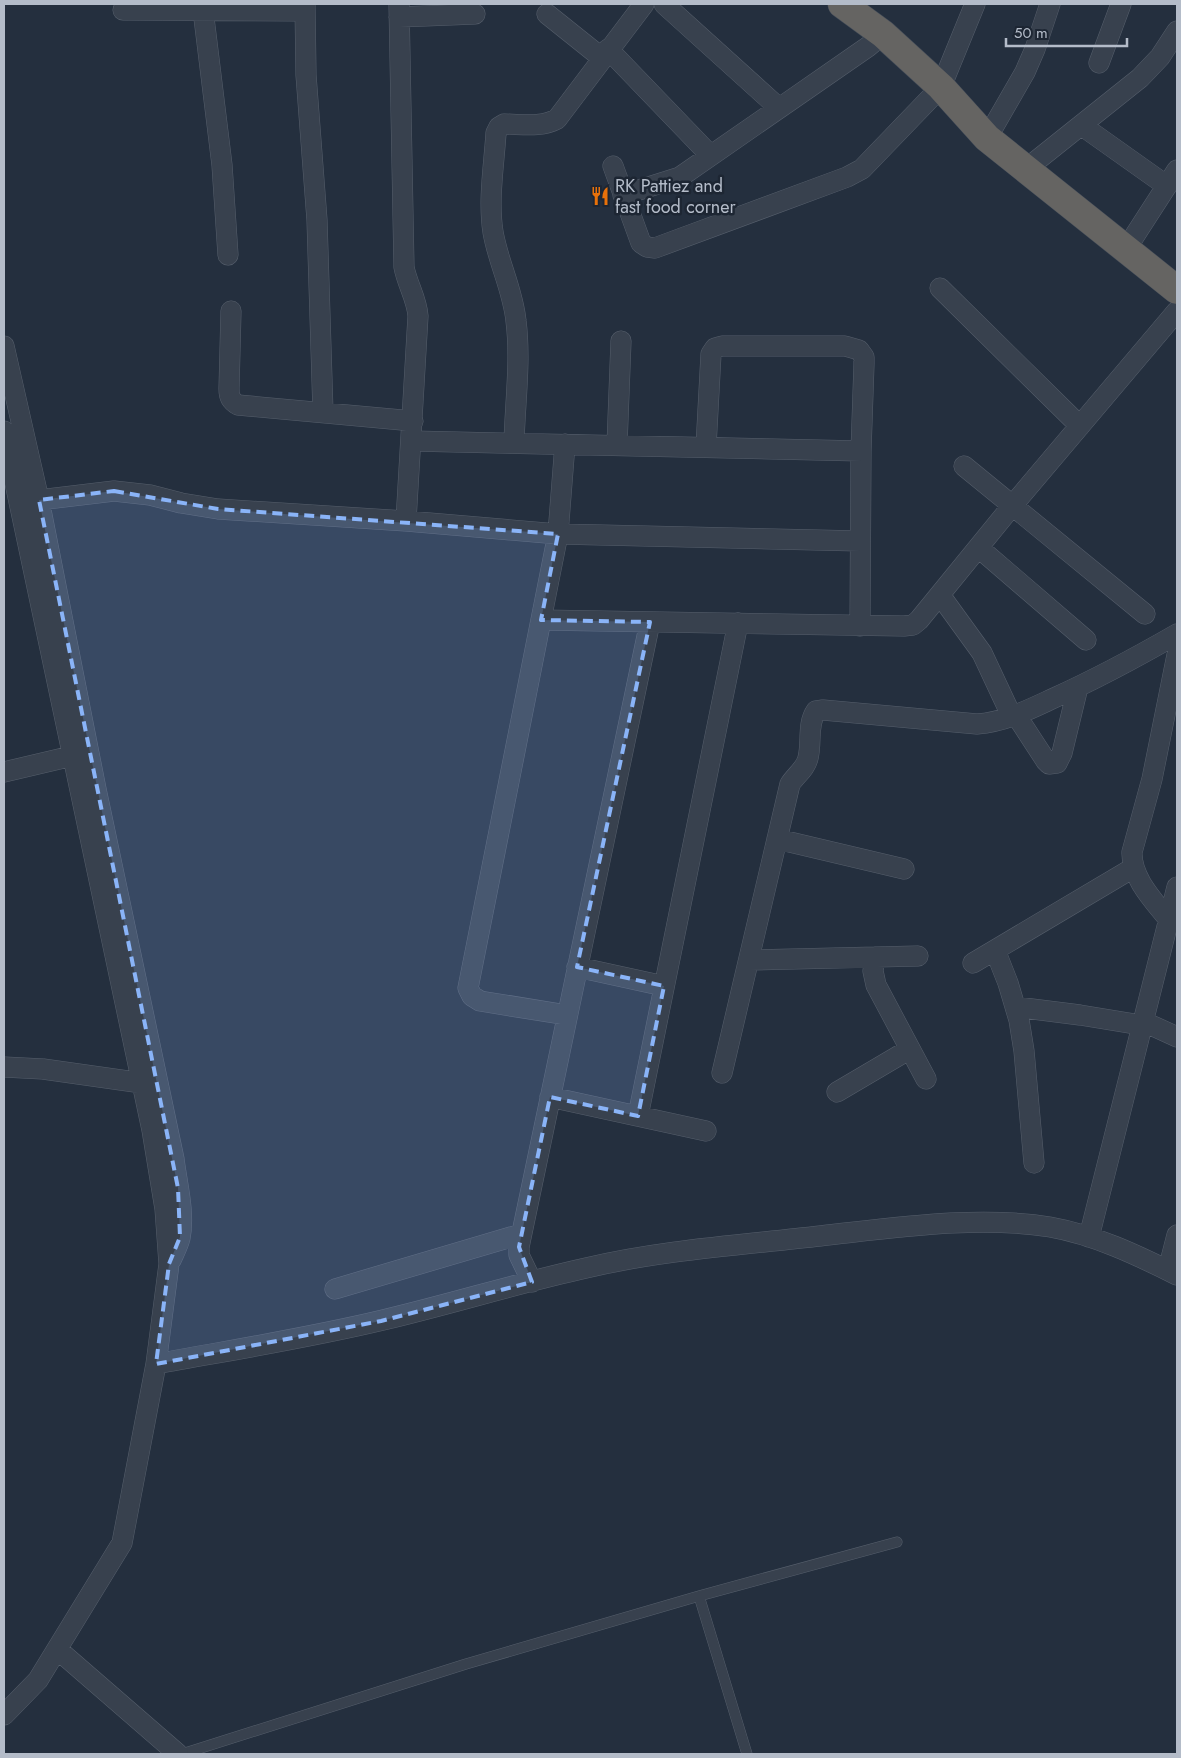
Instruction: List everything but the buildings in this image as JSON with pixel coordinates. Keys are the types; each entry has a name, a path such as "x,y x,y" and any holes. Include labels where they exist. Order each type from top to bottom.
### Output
{"highway":[{"path":"842,4 883,34 941,87 987,138 1177,290"}],"street":[{"path":"514,443 518,342 514,304 498,257 493,231 491,208 496,132 504,124 541,124 550,123 557,119 605,53 644,4"},
{"path":"664,4 779,108"},
{"path":"613,166 641,243 655,248 847,177 862,169 941,87 975,4"},
{"path":"987,138 1025,72 1050,4"},
{"path":"1099,63 1121,4"},
{"path":"123,10 305,7 306,75 316,191 323,412"},
{"path":"204,10 222,165 228,255"},
{"path":"406,521 418,316 414,296 406,276 399,10 475,14"},
{"path":"547,14 605,53 710,155"},
{"path":"1026,169 1150,68 1160,57 1177,31"},
{"path":"623,195 680,177 869,46 883,34"},
{"path":"1081,125 1172,178 1126,249"},
{"path":"940,288 1080,426"},
{"path":"231,311 229,396 232,402 238,405 413,421"},
{"path":"541,620 860,626 913,625 1177,311"},
{"path":"617,445 621,341"},
{"path":"4,346 39,500 94,780 174,1159 181,1229 178,1246 169,1264"},
{"path":"706,447 711,354 715,348 722,346 845,346 859,350 864,357 861,451 860,626"},
{"path":"4,432 142,1083 161,1179 169,1264 156,1364 122,1543 38,1680 4,1715"},
{"path":"412,441 861,451"},
{"path":"565,444 558,534 468,988 472,996 480,1001 567,1015"},
{"path":"964,466 1145,614"},
{"path":"39,500 114,491 150,495 181,503 218,509 406,521 558,534 860,541"},
{"path":"979,548 1086,640"},
{"path":"940,595 982,653 1014,716 1046,761 1053,764 1060,759 1078,687"},
{"path":"532,1282 519,1255 521,1234 650,622"},
{"path":"638,1116 738,624"},
{"path":"722,1073 790,784 806,764 809,757 812,717 816,711 823,710 977,724 998,722 1127,663 1177,634"},
{"path":"1169,920 1133,868 1132,852 1152,779 1177,655"},
{"path":"4,772 72,756"},
{"path":"777,839 904,868"},
{"path":"973,963 1133,868"},
{"path":"1089,1237 1177,888"},
{"path":"995,950 1016,1008 1024,1051 1034,1163"},
{"path":"749,960 918,956"},
{"path":"875,957 873,971 876,985 926,1079"},
{"path":"577,967 664,986"},
{"path":"1016,1008 1142,1023 1177,1037"},
{"path":"837,1092 910,1049"},
{"path":"4,1067 43,1068 142,1083"},
{"path":"550,1097 706,1131"},
{"path":"156,1364 381,1321 587,1268 684,1251 903,1227 975,1223 1013,1224 1050,1227 1089,1237 1141,1257 1172,1273 1177,1234"},
{"path":"335,1289 521,1234"},
{"path":"57,1649 180,1754"}],"lane":[{"path":"180,1754 466,1664 699,1596 897,1542"},
{"path":"699,1596 747,1754"}],"highlighted area":[{"path":"114,491 218,509 558,534 541,620 650,622 577,967 664,986 638,1116 550,1097 519,1247 532,1282 381,1321 156,1364 169,1264 180,1237 178,1188 39,500"}],"place":[{"name":"RK Pattiez and fast food corner","path":"600,196"}]}
